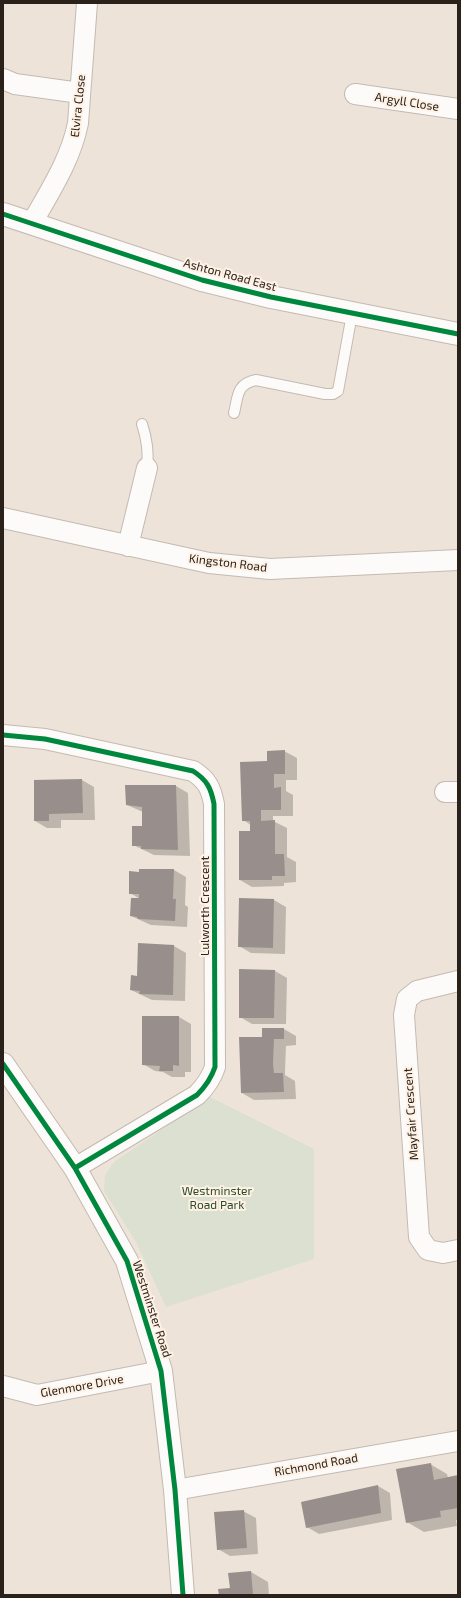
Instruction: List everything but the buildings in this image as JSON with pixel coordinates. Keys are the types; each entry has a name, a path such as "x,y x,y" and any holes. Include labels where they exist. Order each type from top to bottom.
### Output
{"street":[{"name":"Elvira Close","path":"32,223 75,141 78,123 87,3"},
{"path":"3,79 15,84 80,93"},
{"name":"Argyll Close","path":"355,94 458,109"},
{"name":"Ashton Road East","path":"3,214 202,280 352,314 458,334"},
{"path":"128,546 147,468"},
{"name":"Kingston Road","path":"3,518 209,563 270,569 458,560"},
{"name":"Lulworth Crescent","path":"3,736 45,739 193,771 204,778 212,789 214,804 215,1067 212,1077 207,1086 197,1095 75,1168"},
{"name":"Mayfair Crescent","path":"458,981 417,991 407,999 404,1015 419,1237 428,1250 443,1253 458,1250"},
{"name":"Westminster Road","path":"3,1064 75,1168 127,1261 161,1371 175,1490 183,1595"},
{"name":"Glenmore Drive","path":"3,1386 37,1395 161,1371"},
{"name":"Richmond Road","path":"175,1490 458,1441"}],"lane":[{"path":"234,413 239,390 246,382 256,380 325,394 334,394 338,391 352,314"},
{"path":"142,424 147,439 149,456 147,468"}],"green space":[{"name":"Westminster Road Park","path":"210,1097 314,1149 314,1259 166,1307 136,1242 104,1191 105,1175 114,1162"}],"cycle path":[{"path":"3,214 202,280 271,297 458,334"},
{"path":"3,735 45,739 193,771 208,785 214,804 215,1067 208,1082 197,1095 75,1168"},
{"path":"3,1064 75,1168 127,1261 161,1371 175,1490 183,1595"}]}
